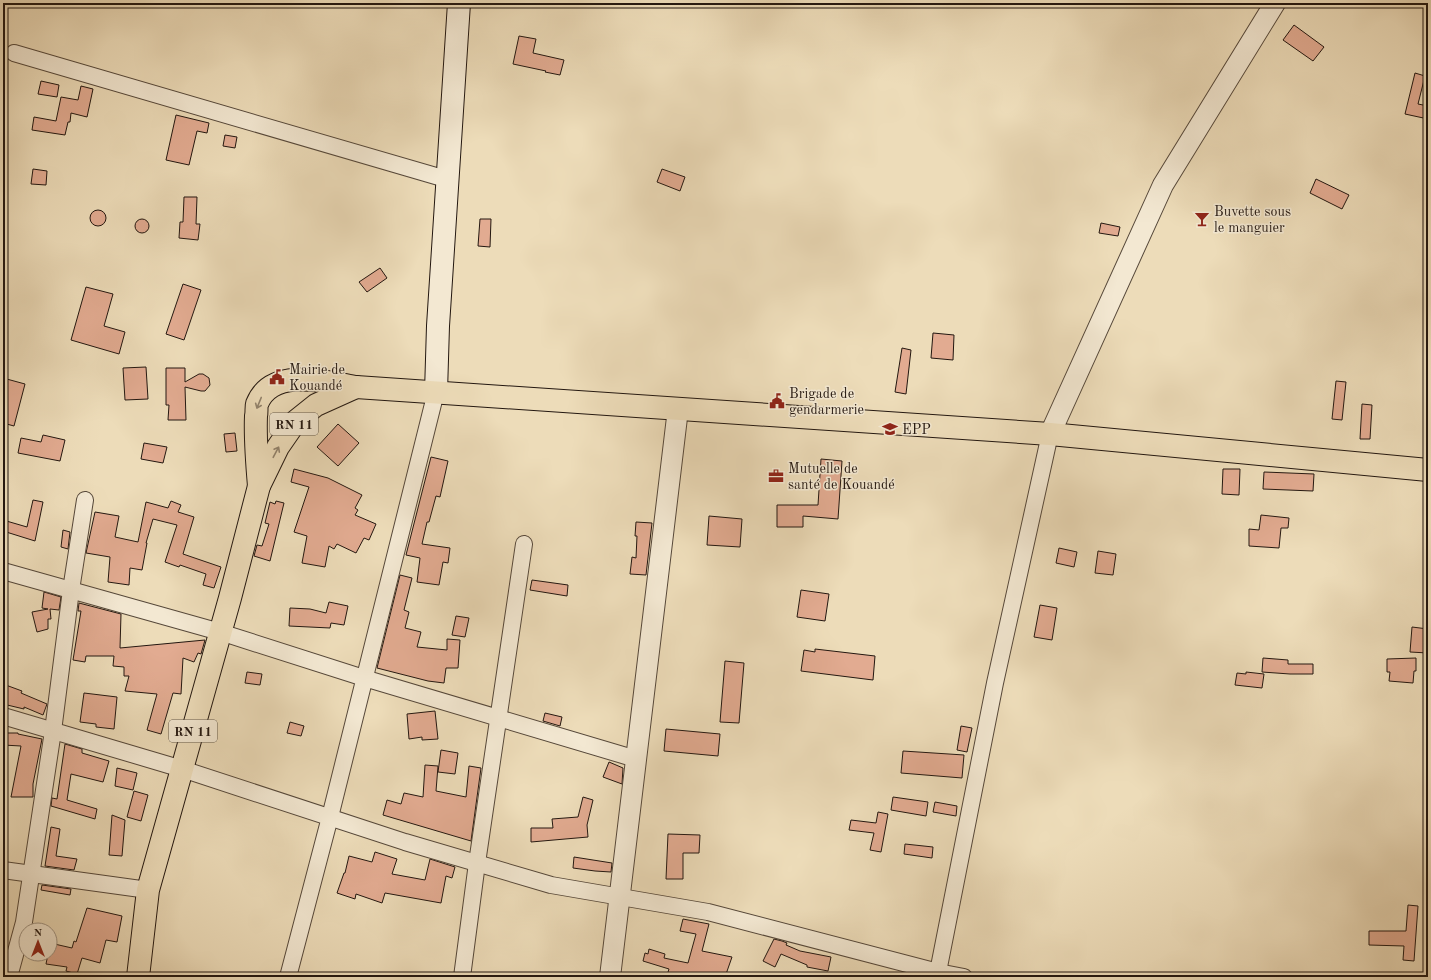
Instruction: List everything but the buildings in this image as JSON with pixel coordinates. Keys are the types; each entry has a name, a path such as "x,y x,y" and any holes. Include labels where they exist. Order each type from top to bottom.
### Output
{"main road":[{"path":"459,3 446,179 436,392 1050,434 1428,470"},
{"name":"RN 11","path":"259,486 256,429 257,404 268,387 290,380 314,379 356,387 436,392"},
{"name":"RN 11","path":"138,977 148,890 259,486 278,447 296,421 316,405 356,387"}],"street":[{"path":"937,974 995,683 1050,434 1164,185 1275,3"},
{"path":"14,53 446,179"},
{"path":"288,977 330,817 436,392"},
{"path":"610,977 678,409"},
{"path":"9,977 24,922 53,731 71,590 85,500"},
{"path":"462,977 477,863 524,544"},
{"path":"3,571 220,632 364,678 636,759"},
{"path":"3,716 182,769 330,817 551,885 708,912 937,974 964,977"},
{"path":"3,870 148,890"}],"place":[{"name":"Buvette sous le manguier","path":"1202,219"},
{"name":"Mairie de Kouandé","path":"277,377"},
{"name":"Brigade de gendarmerie","path":"777,401"},
{"name":"EPP","path":"890,429"},
{"name":"Mutuelle de santé de Kouandé","path":"776,476"}]}
